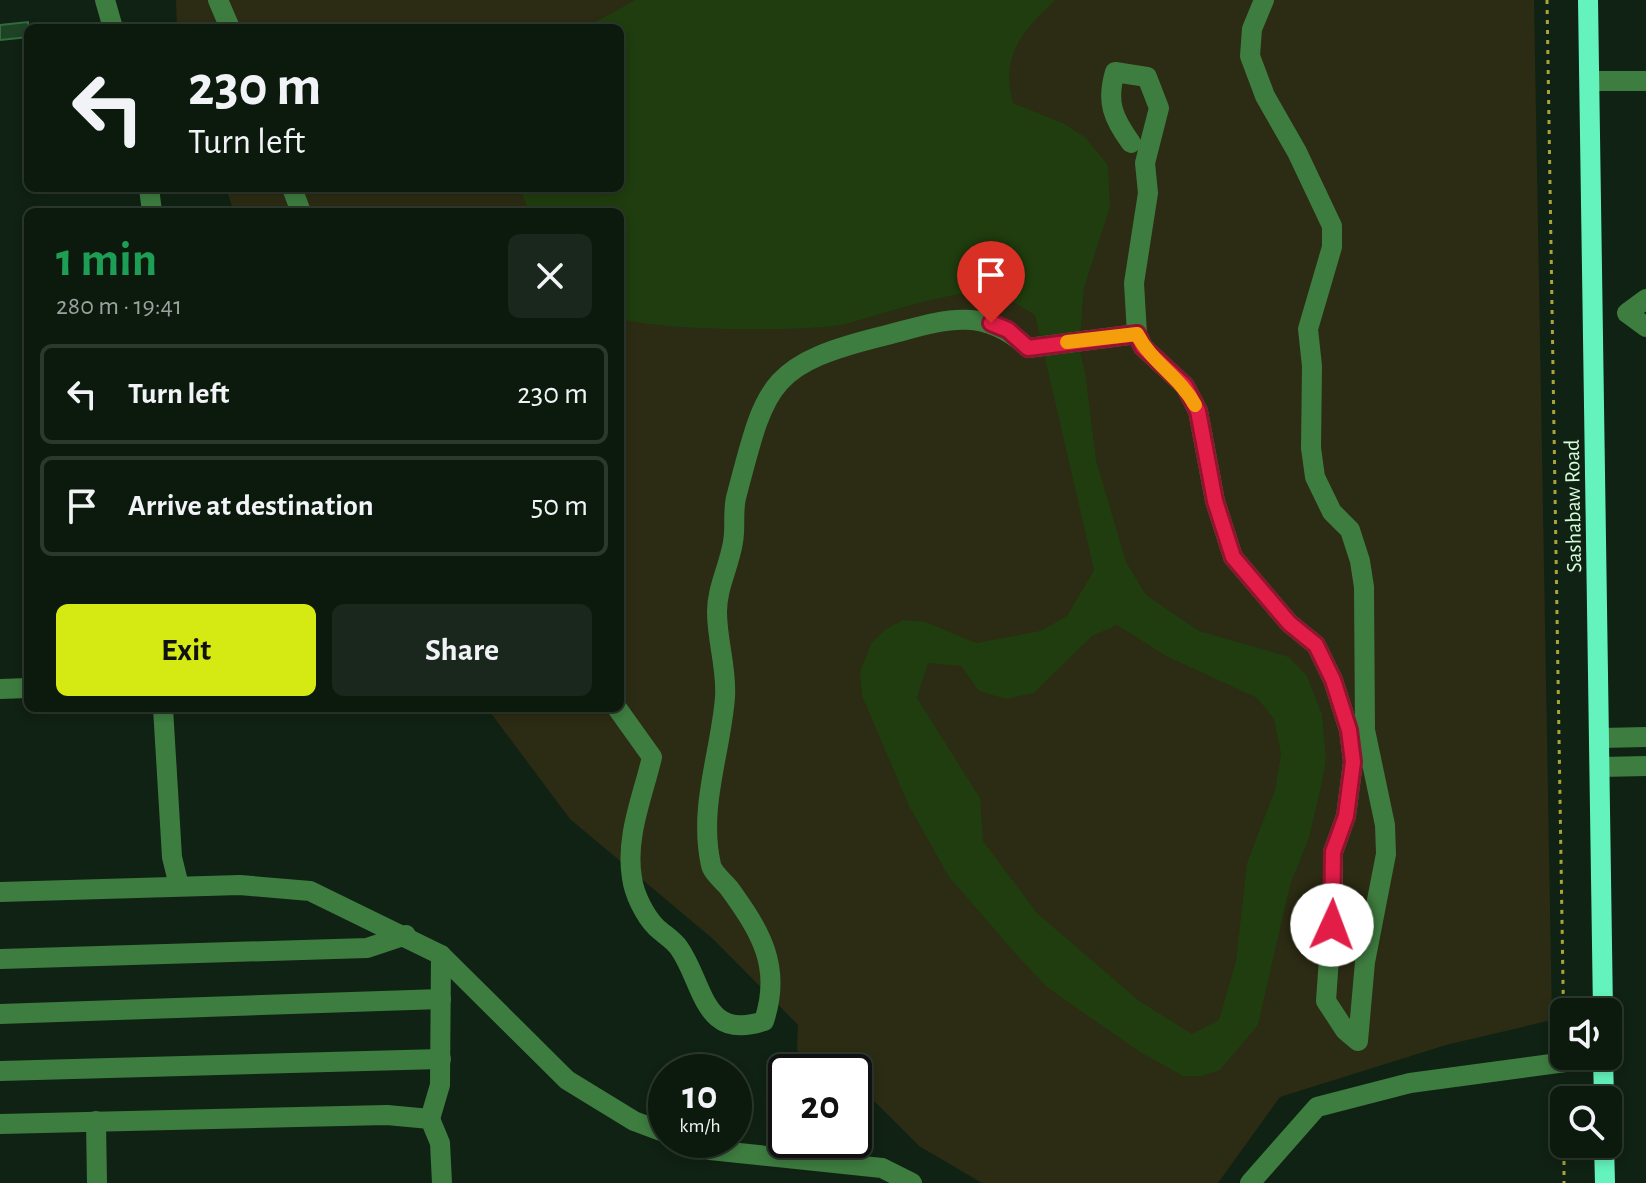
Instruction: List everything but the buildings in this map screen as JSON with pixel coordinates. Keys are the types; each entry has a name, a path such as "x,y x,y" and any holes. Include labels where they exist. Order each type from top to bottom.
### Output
{"main road":[{"name":"Sashabaw Road","path":"1588,0 1603,998"},
{"path":"1604,1158 1605,1183"}],"lane":[{"path":"105,0 112,24"},
{"path":"218,0 228,24"},
{"path":"1131,143 1117,124 1109,93 1115,72 1147,77 1159,108 1145,163 1148,193 1134,283 1137,334 1143,347 1185,386 1198,411 1215,501 1233,557 1289,623 1316,645 1333,680 1349,730 1353,762 1346,816 1333,852 1326,1001 1345,1030 1358,1041 1365,962 1386,854 1385,825 1365,730 1364,587 1360,561 1350,530 1332,512 1315,477 1311,448 1312,366 1308,329 1332,247 1332,226 1322,200 1265,96 1250,56 1252,29 1264,0"},
{"path":"1590,81 1646,81"},
{"path":"1594,313 1627,313 1646,299"},
{"path":"1627,313 1646,327"},
{"path":"620,712 652,757 632,843 632,879 643,909 654,926 679,947 704,1003 723,1022 751,1025 764,1021 773,994 772,966 762,941 711,867 708,828 709,782 725,698 718,639 719,585 733,541 736,494 745,474 748,443 758,413 773,387 790,369 919,325 965,319 991,323 1032,347 1137,334"},
{"path":"0,689 24,688"},
{"path":"163,712 172,857 179,886"},
{"path":"1601,738 1646,737"},
{"path":"1601,767 1646,766"},
{"path":"0,892 179,886 310,891 406,935 441,955 567,1080 648,1126"},
{"path":"0,959 367,948 406,935"},
{"path":"441,955 440,1085 430,1119 440,1143 442,1183"},
{"path":"0,1014 441,999"},
{"path":"0,1071 441,1059"},
{"path":"1250,1183 1317,1107 1410,1083 1550,1063"},
{"path":"0,1124 387,1115 430,1119"},
{"path":"96,1121 97,1183"},
{"path":"752,1154 882,1168 912,1183"}],"path":[{"path":"1547,0 1563,998"},
{"path":"1564,1158 1564,1183"}],"shaded area":[{"path":"176,0 1534,0 1550,1020 1446,1045 1280,1097 1218,1183 982,1183 919,1146 872,1099 872,1054 799,1054 798,1025 713,939 570,819 490,712 624,712 624,208 233,208 227,192 624,192 624,24 177,24"},
{"path":"635,0 1055,0 1017,46 1009,71 1010,86 1013,103 1063,123 1085,137 1108,165 1110,207 1084,288 1079,349 1085,372 1096,460 1126,562 1146,595 1199,631 1289,657 1307,676 1322,714 1326,759 1322,782 1309,838 1290,885 1258,1025 1220,1070 1201,1076 1183,1076 1140,1052 1048,988 1022,961 949,877 909,806 862,696 860,672 871,644 887,628 904,620 926,622 976,643 1040,631 1067,616 1094,570 1035,315 1003,296 981,291 922,302 831,326 698,328 638,322 624,319 624,208 528,208 522,192 624,192 624,24 592,24","holes":["1117,625 1166,656 1257,698 1274,719 1281,754 1275,790 1247,863 1236,961 1219,1020 1192,1034 1138,1000 1037,913 983,841 980,798 917,698 928,663 961,666 979,691 1006,699 1034,693 1092,636"]}],"slow traffic":[{"path":"1067,342 1137,334 1143,347 1185,386 1195,405"}],"route":[{"path":"991,323 1008,330 1028,348 1137,334 1143,347 1185,386 1198,411 1215,501 1233,557 1289,623 1316,645 1333,680 1349,730 1353,762 1346,816 1333,852 1332,925"}]}
